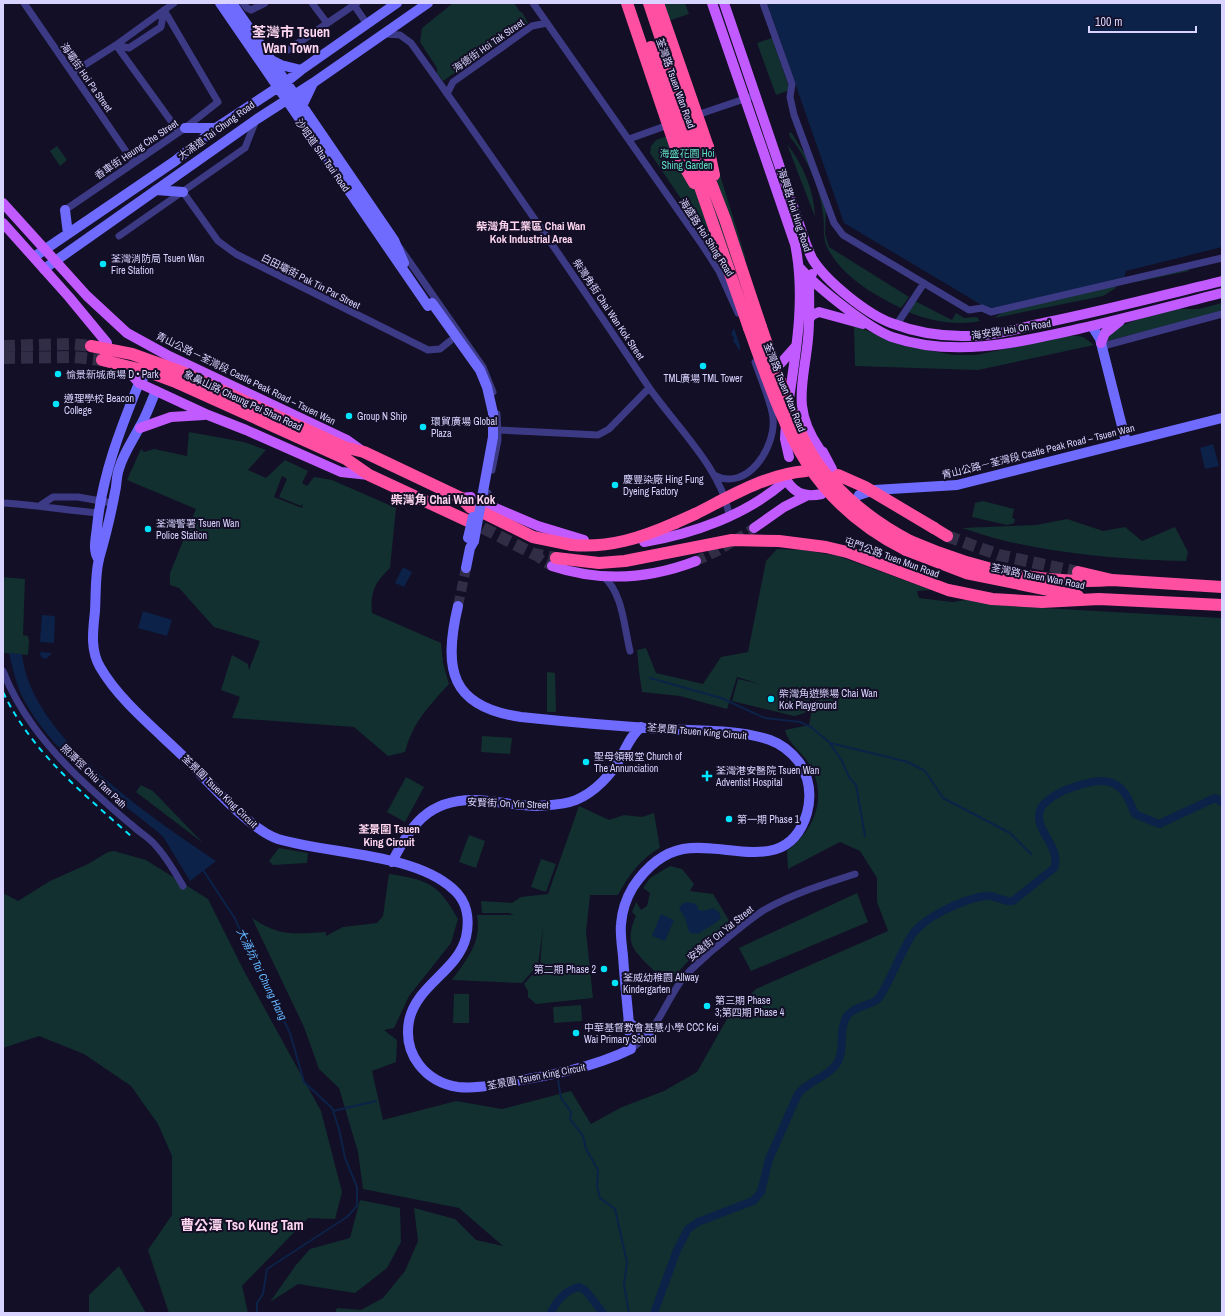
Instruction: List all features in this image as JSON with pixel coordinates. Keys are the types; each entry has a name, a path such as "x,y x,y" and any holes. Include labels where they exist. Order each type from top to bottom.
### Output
{"highway":[{"path":"627,3 679,157 705,201"},
{"name":"荃灣路 Tsuen Wan Road","path":"635,3 771,388 799,452 820,483 846,510 870,529 966,573 1027,587 1099,599"},
{"name":"荃灣路 Tsuen Wan Road","path":"648,3 701,159 725,218 791,408 808,447 825,472 848,497 908,546 955,559 1030,576 1074,582 1112,580"},
{"path":"658,3 708,147 725,218"},
{"name":"象鼻山路 Cheung Pei Shan Road","path":"91,346 124,352 160,363 346,459 369,475"},
{"name":"象鼻山路 Cheung Pei Shan Road","path":"102,360 136,367 322,437"},
{"name":"青山公路－荃灣段 Castle Peak Road – Tsuen Wan","path":"322,437 344,447 364,452 468,501"},
{"path":"487,508 533,536 545,540 580,545 608,545 644,536 764,481 792,472 806,471"},
{"path":"833,474 865,487 947,536"},
{"path":"369,475 468,521"},
{"name":"屯門公路 Tuen Mun Road","path":"554,562 599,563 625,561 732,540 779,541 826,547 847,552 932,585 976,596 1042,602 1099,599 1222,606"},
{"path":"1078,572 1112,580 1222,587"}],"main road":[{"name":"海興路 Hoi Hing Road","path":"712,3 795,244 800,268 798,344 785,428 786,449 789,456"},
{"name":"海興路 Hoi Hing Road","path":"724,3 806,244 814,262 815,270 809,278 809,319 800,397 802,409 811,434 819,448"},
{"name":"青山公路－荃灣段 Castle Peak Road – Tsuen Wan","path":"3,203 87,296 126,333 179,363 347,440 364,452"},
{"path":"3,223 107,343"},
{"path":"800,268 806,261 814,262"},
{"name":"海安路 Hoi On Road","path":"814,262 846,294 890,322 939,334 979,336 1063,319 1222,281"},
{"name":"海安路 Hoi On Road","path":"800,268 809,278 873,327 893,337 938,347 987,347 1092,326 1222,293"},
{"path":"809,319 812,315 819,312 873,327"},
{"path":"1104,344 1106,333 1123,318"},
{"path":"1063,319 1083,321 1092,326"},
{"path":"126,333 138,351"},
{"path":"754,358 762,364 777,365 787,359 798,344"},
{"path":"129,372 145,380 156,391 208,415 341,472 369,475"},
{"path":"140,428 171,417 208,415"},
{"path":"754,528 784,507 806,496 822,494 829,486 833,474 827,458 819,448 812,444 799,446 789,456 787,469"},
{"path":"644,542 689,533 729,516 757,501 785,482 794,490 806,496"},
{"path":"487,508 584,540"},
{"path":"554,562 577,573 622,577 663,572 696,561"}],"street":[{"name":"海壩街 Hoi Pa Street","path":"24,3 134,163"},
{"path":"72,73 116,45 174,3"},
{"name":"沙咀道 Sha Tsui Road","path":"220,3 274,67"},
{"name":"沙咀道 Sha Tsui Road","path":"232,3 274,67 282,85 281,103 298,109 408,257 483,367 491,382 498,430 498,440 492,470"},
{"path":"243,3 249,10 256,9 265,3"},
{"path":"312,3 327,23"},
{"name":"大涌道 Tai Chung Road","path":"34,257 175,160 216,128 282,85 397,3"},
{"name":"大涌道 Tai Chung Road","path":"44,269 256,119 313,83 428,3"},
{"name":"海盛路 Hoi Shing Road","path":"534,3 629,138 719,271 734,303 773,417 768,442 758,463 751,471 737,478 729,479 714,475"},
{"path":"763,3 792,84 790,97 794,115 834,224 843,235 968,310 982,308 991,312 1222,258"},
{"path":"288,50 355,4 367,24"},
{"path":"116,45 129,48 161,27 164,10"},
{"name":"香車街 Heung Che Street","path":"65,210 134,163 180,128 218,102 164,10"},
{"name":"海德街 Hoi Tak Street","path":"447,94 453,82 532,26 547,23"},
{"name":"柴灣角街 Chai Wan Kok Street","path":"385,34 400,36 411,43 649,388 714,475 726,499 729,516"},
{"path":"116,45 180,128 216,128"},
{"path":"274,67 301,70"},
{"path":"298,109 313,83"},
{"name":"沙咀道 Sha Tsui Road","path":"282,85 294,94 298,109 400,262 476,372 483,390 488,414 488,437 466,568"},
{"path":"629,138 756,95"},
{"name":"大涌道 Tai Chung Road","path":"119,236 178,192 245,148 256,119"},
{"path":"156,190 178,192"},
{"name":"白田壩街 Pak Tin Par Street","path":"178,192 218,241 236,254 428,350 440,349 450,341"},
{"path":"65,210 68,234"},
{"name":"沙咀道 Sha Tsui Road","path":"394,240 400,262"},
{"path":"897,324 924,283"},
{"path":"1104,344 1222,314"},
{"path":"1092,326 1099,334 1104,344 1126,442"},
{"name":"荃景圍 Tsuen King Circuit","path":"145,380 116,442 103,486 106,502 93,628 95,656 108,678 132,706 241,814 266,834 282,840 392,862 426,872 454,890 467,908 467,934 464,945 451,964 422,995 410,1016 408,1033 410,1049 417,1063 429,1076 438,1081 455,1086 479,1087 566,1072 604,1062 631,1049 621,924 629,895 645,871 658,859 683,849 696,848 761,853 780,848 799,830 806,815 810,794 806,775 797,759 781,746 772,741 734,733 620,726 512,716 490,710 471,699 456,679 451,657 452,639 458,606"},
{"path":"498,430 598,435 609,429 649,388"},
{"name":"荃景圍 Tsuen King Circuit","path":"99,560 95,554 98,513 106,502 128,447 140,428 156,391"},
{"name":"青山公路－荃灣段 Castle Peak Road – Tsuen Wan","path":"859,495 874,490 957,485 1222,418"},
{"path":"487,508 488,493"},
{"path":"42,505 53,496 106,502"},
{"path":"3,503 42,505 53,509 98,513"},
{"path":"603,576 610,582 616,593 630,651"},
{"path":"616,593 622,577"},
{"name":"照潭徑 Chiu Tam Path","path":"3,671 15,699 27,719 44,740 77,776 132,826 155,844 170,862 183,886"},
{"path":"620,726 625,736 626,746"},
{"name":"安賢街 On Yin Street","path":"392,862 410,830 421,818 442,805 473,800 516,805 545,805 575,800 587,794 608,775 622,756 626,746 641,727"},
{"name":"安逸街 On Yat Street","path":"631,1049 651,1032 681,982 691,970 728,938 771,907 797,894 855,874"},
{"path":"628,1022 639,1030 651,1032"}],"green space":[{"path":"453,3 514,3 520,12 522,12 528,23 443,81 437,73 437,68 420,42 422,28"},
{"path":"662,3 685,3 689,14 668,21"},
{"path":"772,38 790,90 776,95 757,43"},
{"name":"海盛花園 Hoi Shing Garden","path":"704,123 746,259 731,265 719,254 711,243 650,153 651,146 656,140"},
{"path":"791,132 809,161 826,209 825,234 829,247 909,297 901,308 859,284 849,276 833,257 825,243 824,218 816,183 802,154 790,137 789,133"},
{"path":"787,144 798,160 807,178 815,217"},
{"path":"57,146 67,160 60,166 50,151"},
{"path":"1188,267 1189,271 1136,282 1135,279"},
{"path":"1115,285 1116,288 1103,296 994,318 1003,312"},
{"path":"915,301 952,320 956,313 964,318 977,317 980,321 952,323 925,318 908,312"},
{"path":"1222,303 1222,312 1107,341 1108,336 1117,327 1145,317 1174,309 1199,309"},
{"path":"854,325 902,345 953,355 976,355 1071,335 1083,337 1094,345 978,370 855,366"},
{"path":"189,432 244,442 266,450 248,470 266,478 285,460 308,471 302,483 307,486 314,477 332,480 396,508 390,568 377,583 373,593 372,613 441,643 443,663 449,684 422,715 412,732 405,752 388,756 354,727 232,718 240,697 221,690 232,655 248,664 249,670 260,641 214,627 179,588 170,585 170,573 196,509 127,480 141,449 144,452 154,449 187,456","holes":["282,476 287,479 279,497 301,506 303,503 302,508 274,497"]},
{"path":"983,501 1014,509 1012,518 1015,519 1014,523 1007,525 972,517 975,503"},
{"path":"1067,519 1103,531 1125,527 1142,541 1175,527 1188,552 1186,561 1121,558 1058,551 1008,542 962,528 1036,525"},
{"path":"777,549 803,550 838,556 931,590 917,591 919,598 952,602 966,600 1009,606 1222,618 1222,1313 335,1313 337,1308 361,1310 383,1298 405,1271 418,1241 414,1208 455,1219 476,1240 503,1246 459,1208 363,1189 358,1152 339,1088 319,1069 304,1027 252,918 271,928 287,933 326,932 326,936 343,927 377,923 383,916 389,874 413,878 431,885 451,907 458,919 451,943 409,996 394,1028 384,1030 397,1040 396,1062 372,1071 383,1120 456,1101 502,1109 571,1091 591,1124 622,1107 664,1091 697,1072 727,1019 756,989 888,931 877,902 877,878 860,851 840,842 788,869 787,851 797,843 811,823 816,812 818,789 815,776 809,764 789,740 785,730 809,725 815,691 793,691 808,698 812,705 811,708 805,713 794,716 732,701 738,679 760,684 737,677 727,709 680,696 642,692 637,650 646,648 656,673 703,684 721,657 748,652 766,561"},
{"path":"3,577 25,579 23,635 28,636 28,655 4,653 3,651"},
{"path":"547,672 555,673 556,712 547,712"},
{"path":"482,736 512,738 510,754 481,752"},
{"path":"406,777 424,787 405,822 387,812"},
{"path":"141,785 153,791 203,843 136,792"},
{"path":"579,806 609,820 624,815 642,817 654,813 660,848 641,862 626,881 618,895 590,895 586,932 593,998 536,1004 528,997 528,991 524,984 540,966 543,928 538,965 522,983 452,980 472,950 477,934 477,915 514,915 509,913 482,913 481,901 512,903 521,897 548,894"},
{"path":"469,835 485,841 476,868 459,862"},
{"path":"279,848 308,853 307,863 273,865 269,861"},
{"path":"114,851 146,860 208,899 244,971 321,1111 342,1192 335,1219 308,1218 242,1286 248,1313 169,1313 148,1250 172,1215 172,1156 158,1124 131,1086 84,1054 39,1036 3,1048 3,893 18,901 50,881 88,864 108,852"},
{"path":"541,859 556,864 546,892 531,887"},
{"path":"670,866 682,869 694,884 690,891 713,894 730,922 703,945 669,982 639,956 633,947 631,935 636,916 632,912 636,902 641,910 647,906 650,893 643,888 650,878"},
{"path":"857,893 868,922 751,971 739,948"},
{"path":"454,994 469,994 469,1023 453,1023"},
{"path":"581,1005 582,1021 554,1023 553,1007"},
{"path":"360,1200 400,1208 401,1242 387,1268 355,1293 298,1284 270,1302 296,1265 310,1249 350,1238"},
{"path":"119,1266 146,1313 89,1313 89,1295"}],"water":[{"path":"767,3 1222,3 1222,247 1126,271 1124,278 990,310 844,223"},
{"path":"734,328 740,346 740,351 733,341 734,338 731,334"},
{"path":"1213,444 1219,466 1205,469 1200,448"},
{"path":"403,567 412,572 404,587 395,583"},
{"path":"143,611 172,620 167,636 138,628"},
{"path":"42,615 55,616 54,643 40,642"},
{"path":"40,652 52,653 46,659 41,657"},
{"path":"9,653 22,654 30,685 47,715 70,745 98,772 129,798 160,822 216,861 190,881 164,838 84,772 67,756 36,720 21,694"},
{"path":"687,902 696,904 699,910 703,911 713,908 719,912 721,918 716,923 698,934 690,933 684,916 679,909 682,904"},
{"path":"661,914 674,920 665,941 652,936"}],"pier":[{"path":"380,3 444,3 299,109 92,247 75,221 92,208 91,207"}],"waterway":[{"path":"650,678 721,698 765,718 800,722 811,727 829,742 842,761 849,777 856,785 865,836"},
{"path":"830,743 908,762 925,771 943,798 1010,833 1031,854"},
{"path":"654,1313 677,1250 688,1229 698,1222 753,1201 761,1192 769,1159 798,1094 835,1066 841,1054 843,1028 847,1016 850,1012 879,998 888,983 907,943 918,928 944,910 975,898 988,896 1006,901 1013,901 1054,868 1056,861 1055,854 1039,821 1039,814 1042,807 1049,800 1058,794 1080,785 1101,781 1109,782 1123,790 1135,814 1159,824 1215,798 1222,802"},
{"name":"大涌坑 Tai Chung Hang","path":"203,870 234,917 290,1033 304,1082 332,1108 339,1129 345,1158 357,1187 357,1206 347,1217 267,1269 263,1294 257,1303 257,1313"},
{"path":"558,1080 561,1098 571,1112 570,1119 583,1136 586,1149 598,1170 597,1186 600,1198 615,1209 627,1262 624,1285 629,1313"},
{"path":"333,1111 376,1101"},
{"path":"551,1313 555,1305 566,1293 579,1287 586,1291 603,1313"}],"tunnel":[{"path":"3,346 71,344 91,346"},
{"path":"3,358 74,357 102,360"},
{"path":"483,528 534,554 556,558"},
{"path":"696,561 718,551 754,528"},
{"path":"947,536 999,555 1078,572"},
{"path":"534,554 552,566"},
{"path":"458,606 466,568"}],"railway":[{"path":"3,692 28,734 60,771 132,837"}],"place":[{"name":"荃灣消防局 Tsuen Wan Fire Station","path":"103,264"},
{"name":"TML廣場 TML Tower","path":"703,366"},
{"name":"愉景新城商場 D • Park","path":"58,374"},
{"name":"遵理學校 Beacon College","path":"56,404"},
{"name":"Group N Ship","path":"349,416"},
{"name":"環貿廣場 Global Plaza","path":"423,427"},
{"name":"慶豐染廠 Hing Fung Dyeing Factory","path":"615,485"},
{"name":"荃灣警署 Tsuen Wan Police Station","path":"148,529"},
{"name":"柴灣角遊樂場 Chai Wan Kok Playground","path":"771,699"},
{"name":"聖母領報堂 Church of The Annunciation","path":"586,762"},
{"name":"荃灣港安醫院 Tsuen Wan Adventist Hospital","path":"707,776"},
{"name":"第一期 Phase 1","path":"729,819"},
{"name":"第二期 Phase 2","path":"604,969"},
{"name":"荃威幼稚園 Allway Kindergarten","path":"615,983"},
{"name":"第三期 Phase 3;第四期 Phase 4","path":"707,1006"},
{"name":"中華基督教會基慧小學 CCC Kei Wai Primary School","path":"576,1033"}],"district":[{"name":"荃灣市 Tsuen Wan Town","path":"291,40"},
{"name":"柴灣角工業區 Chai Wan Kok Industrial Area","path":"531,232"},
{"name":"柴灣角 Chai Wan Kok","path":"443,500"},
{"name":"荃景圍 Tsuen King Circuit","path":"389,835"},
{"name":"曹公潭 Tso Kung Tam","path":"242,1225"}]}
